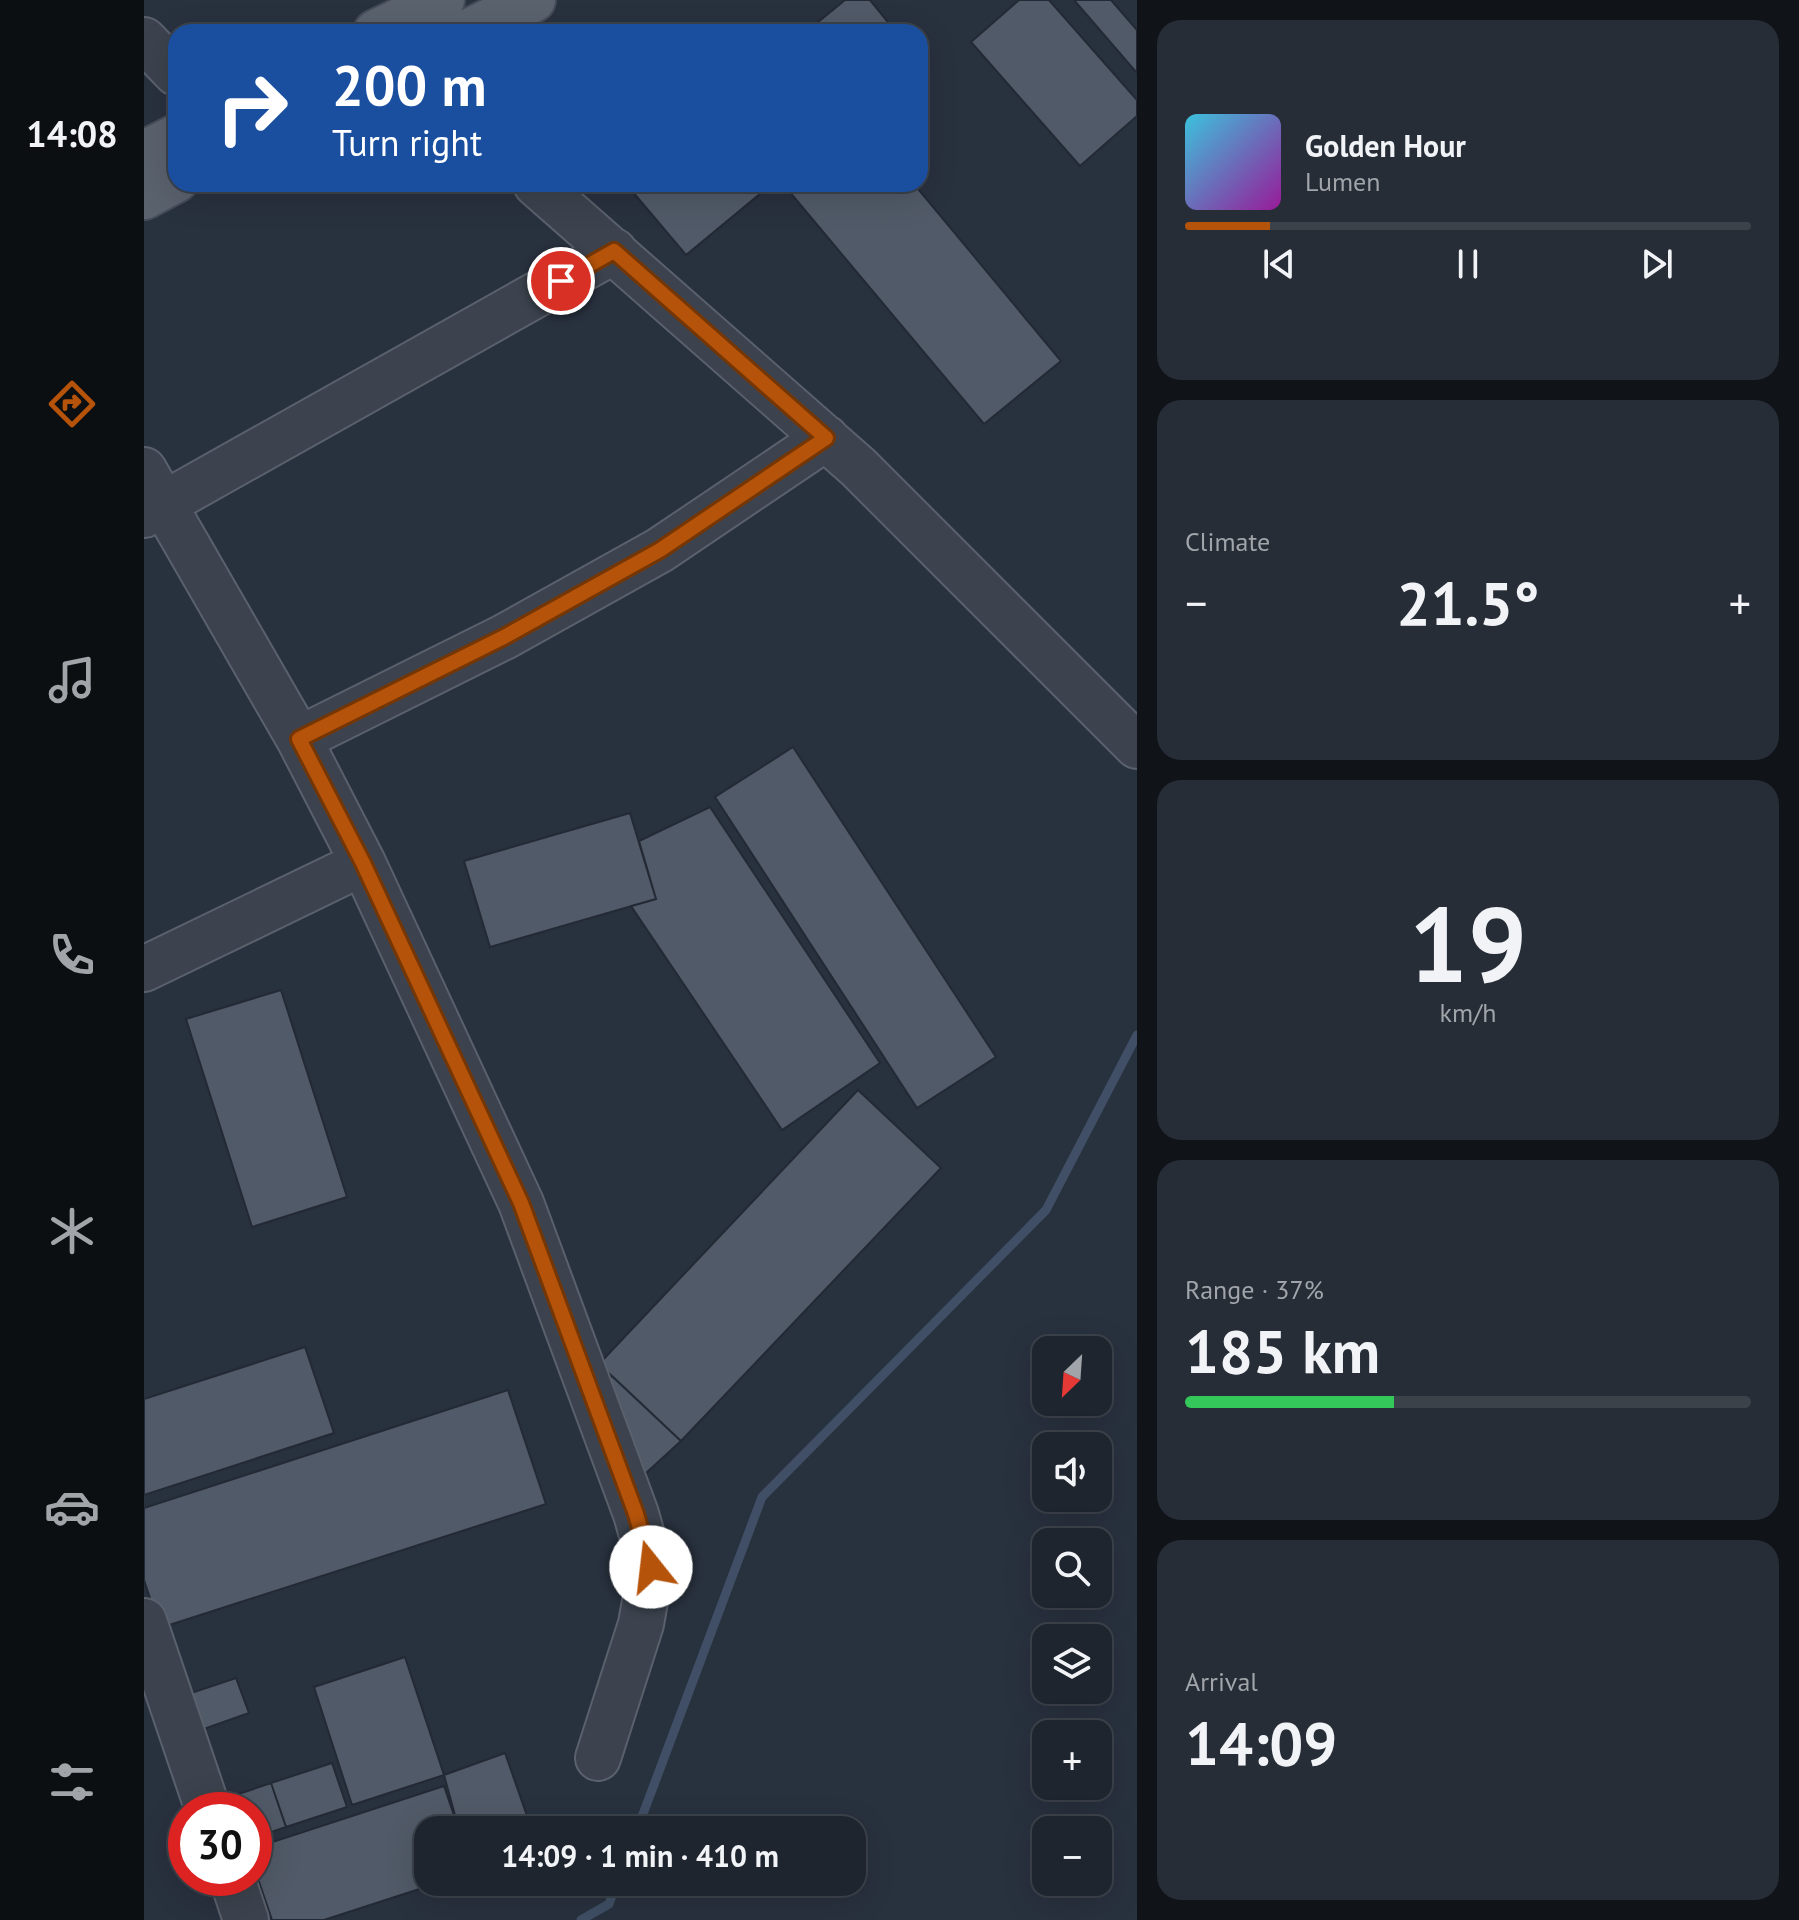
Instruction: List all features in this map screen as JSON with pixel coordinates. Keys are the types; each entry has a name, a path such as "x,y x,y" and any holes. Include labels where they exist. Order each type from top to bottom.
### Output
{"main road":[{"path":"392,24 442,0"},
{"path":"484,24 533,0"},
{"path":"144,153 168,141"},
{"path":"144,197 168,184"}],"street":[{"path":"144,40 168,65"},
{"path":"545,192 826,438 1137,746"},
{"path":"598,1758 641,1624 651,1567 636,1514 521,1203 363,863 299,739 151,496 614,251"},
{"path":"299,739 504,637 647,557 826,438"},
{"path":"144,969 363,863"},
{"path":"144,1621 202,1792"},
{"path":"238,1896 246,1920"}],"building":[{"path":"845,0 870,0 890,24 816,24"},
{"path":"1019,0 1049,0 1137,100 1137,116 1080,166 971,42"},
{"path":"1074,0 1111,0 1137,30 1137,73"},
{"path":"633,192 762,192 686,255"},
{"path":"790,192 921,192 1061,361 984,424"},
{"path":"793,747 996,1057 917,1108 715,797"},
{"path":"710,807 880,1063 782,1130 631,906 656,899 639,841"},
{"path":"630,813 656,899 490,947 464,861"},
{"path":"281,990 347,1197 252,1227 186,1019"},
{"path":"858,1090 941,1168 681,1441 599,1364"},
{"path":"305,1347 334,1433 144,1495 144,1399"},
{"path":"612,1376 681,1441 633,1485 594,1393"},
{"path":"508,1390 546,1504 160,1628 144,1580 144,1508"},
{"path":"405,1657 444,1775 352,1805 314,1687"},
{"path":"236,1678 249,1713 201,1730 188,1694"},
{"path":"505,1753 527,1816 455,1816 444,1775"},
{"path":"332,1763 347,1807 286,1827 271,1783"},
{"path":"271,1783 286,1827 272,1832 272,1792 245,1792"},
{"path":"444,1786 454,1816 414,1816 414,1891 324,1920 272,1920 264,1896 272,1896 272,1842"}],"waterway":[{"path":"642,1816 762,1497 1046,1210 1137,1035"},
{"path":"581,1920 609,1904 612,1896"}],"route":[{"path":"561,281 614,251 826,438 660,550 504,637 299,739 363,863 521,1203 636,1514 651,1567"}]}
